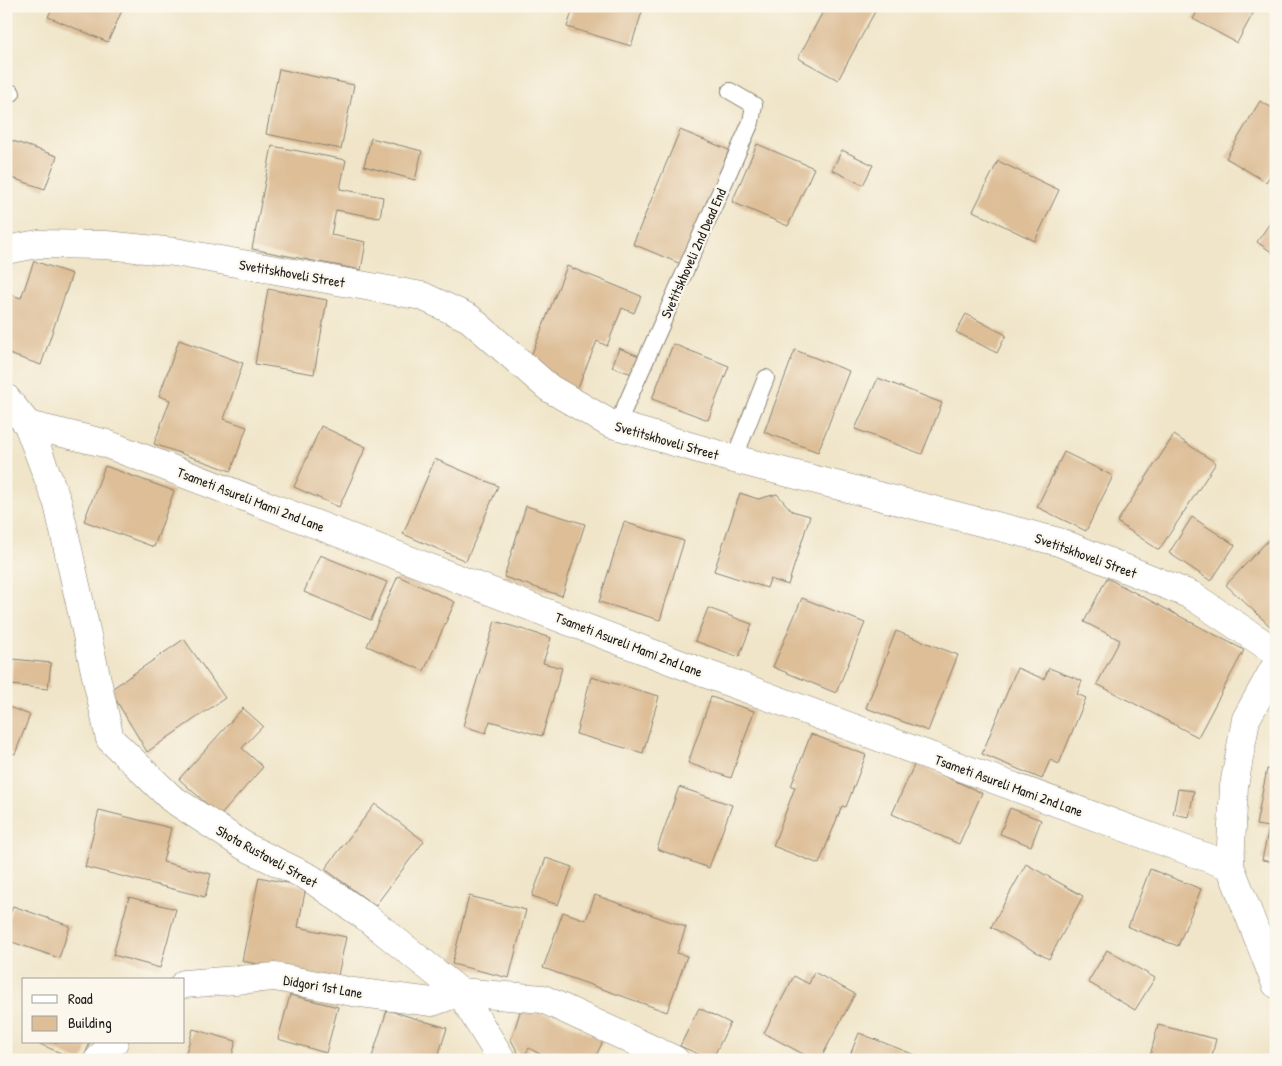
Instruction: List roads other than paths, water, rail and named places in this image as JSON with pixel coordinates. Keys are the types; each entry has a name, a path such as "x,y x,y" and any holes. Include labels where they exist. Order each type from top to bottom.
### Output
{"street":[{"name":"Svetitskhoveli Street","path":"6,250 38,244 106,245 175,252 422,296 469,318 549,388 609,423 734,459 1059,542 1191,595 1276,652"},
{"name":"Shota Rustaveli Street","path":"6,398 28,425 58,504 110,739 172,798 246,847 310,878 366,917 460,992 502,1060"},
{"name":"Tsameti Asureli Mami 2nd Lane","path":"28,425 104,443 693,669 1230,866"},
{"path":"1276,665 1246,719 1234,786 1230,866 1276,984"},
{"name":"Didgori 1st Lane","path":"185,984 275,977 353,992 432,1002 460,992"},
{"path":"460,992 543,999 675,1060"},
{"path":"98,1060 112,1044"}],"lane":[{"name":"Svetitskhoveli 2nd Dead End","path":"617,425 751,122 754,105 730,91"},
{"path":"734,459 766,378"}]}
